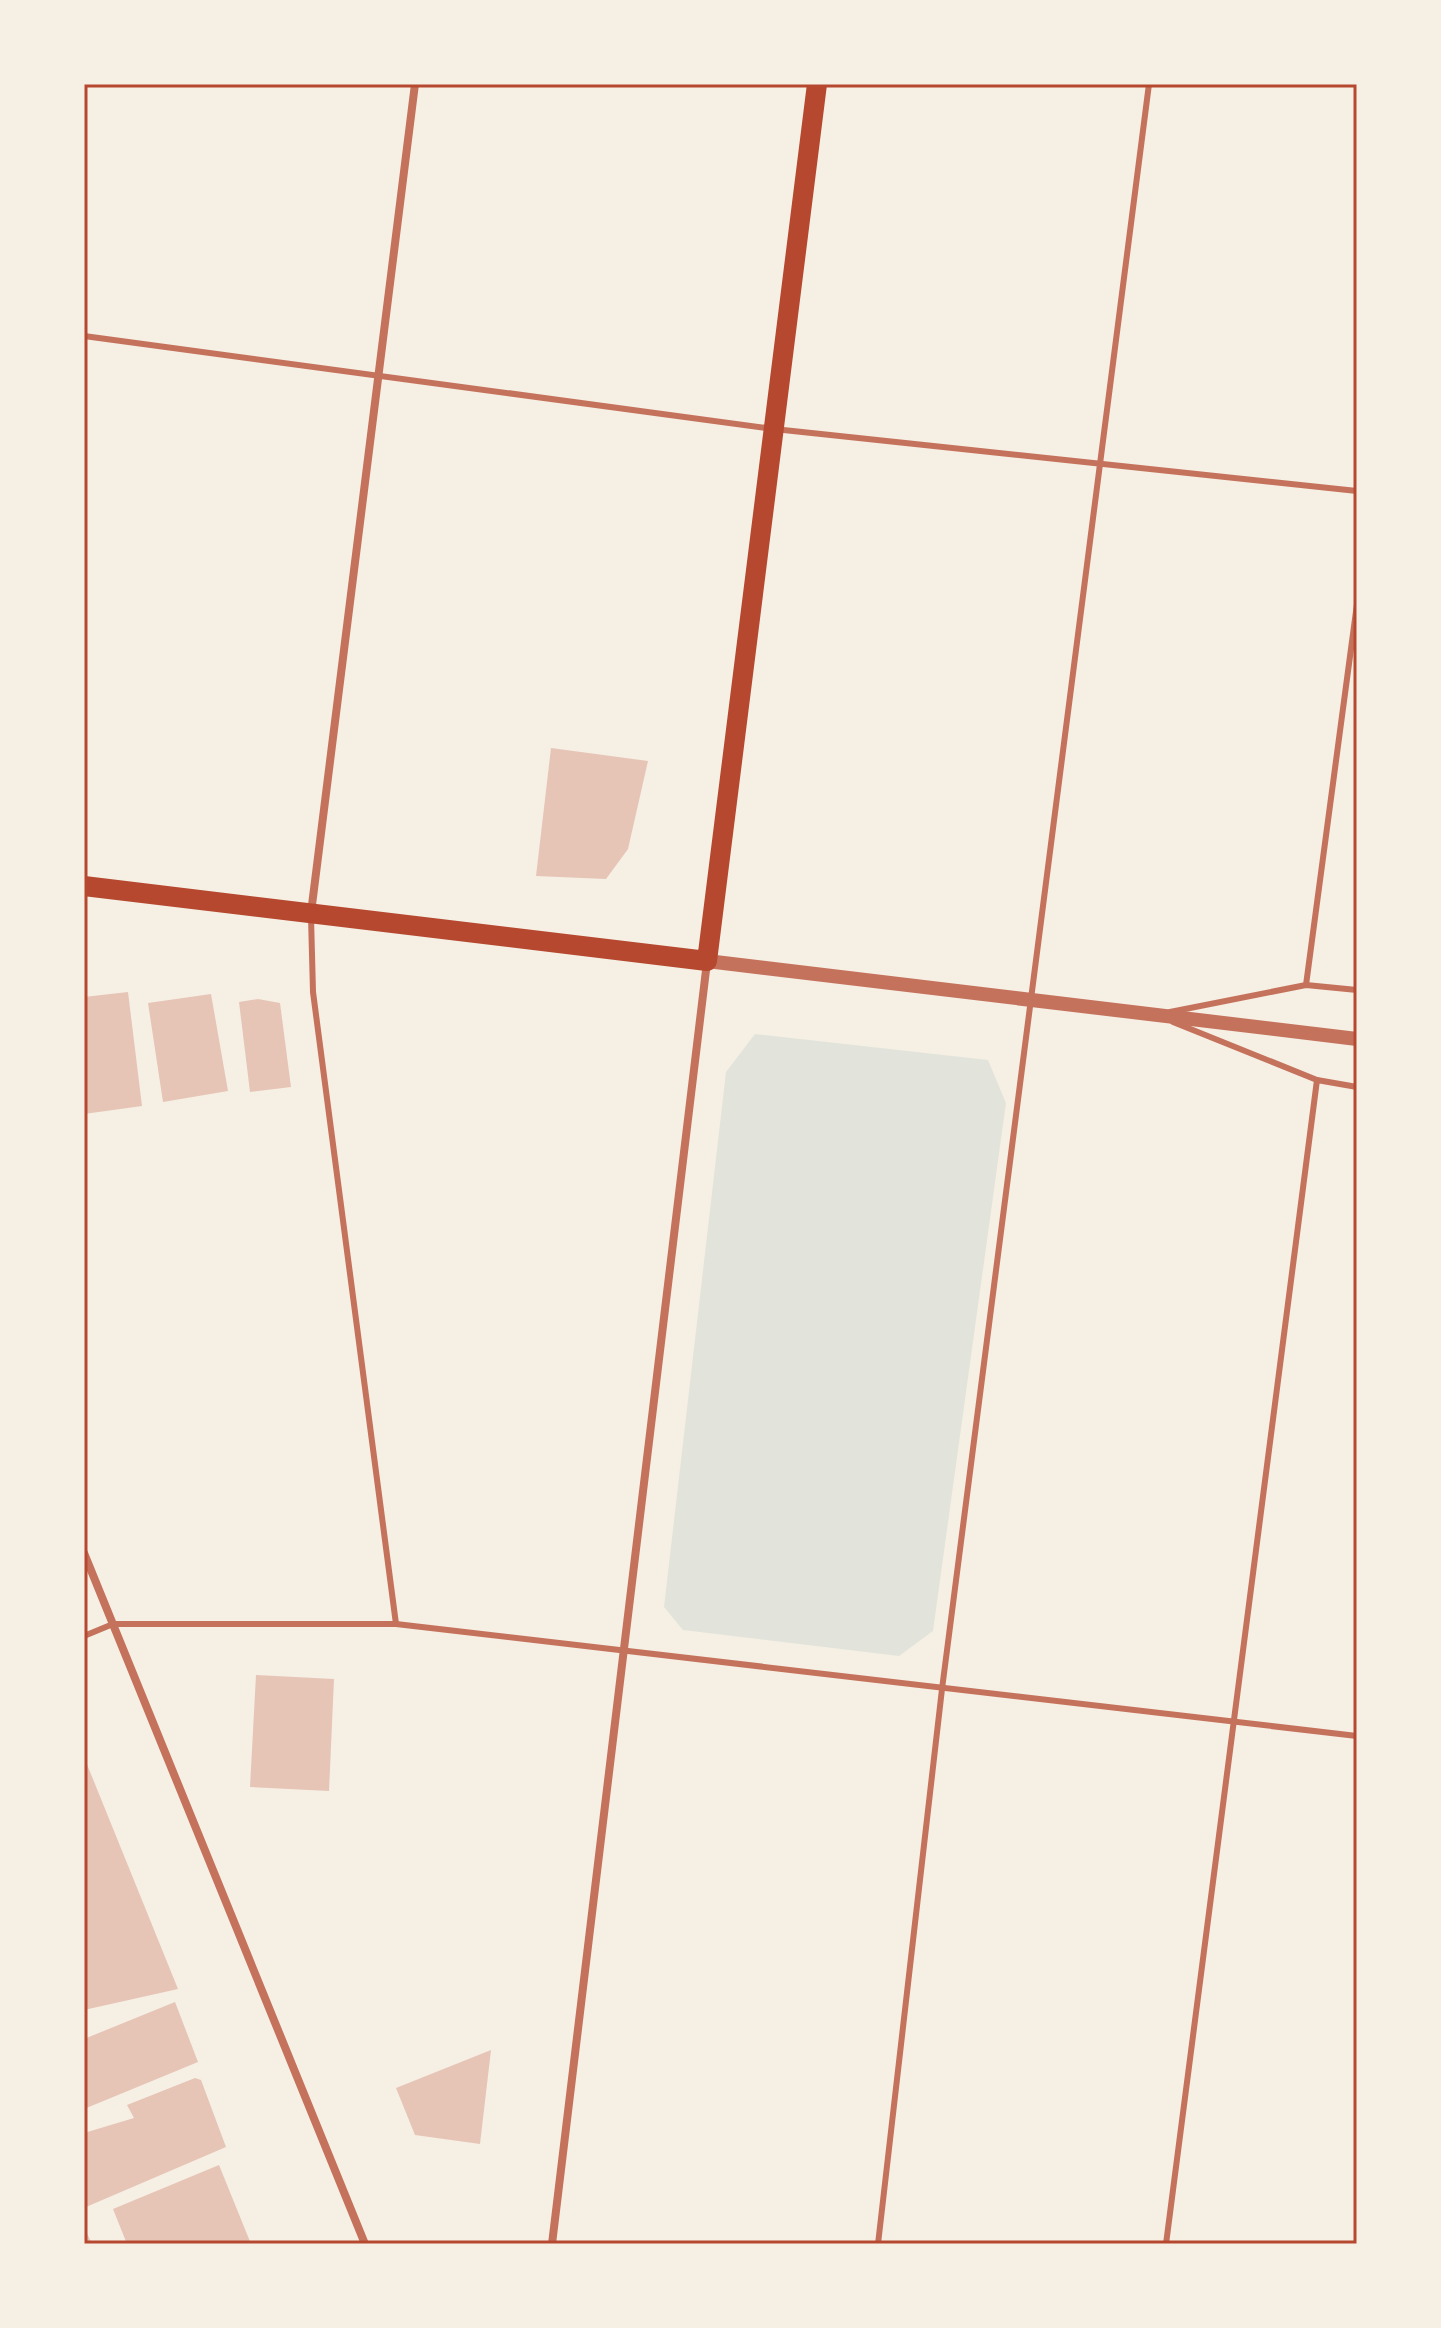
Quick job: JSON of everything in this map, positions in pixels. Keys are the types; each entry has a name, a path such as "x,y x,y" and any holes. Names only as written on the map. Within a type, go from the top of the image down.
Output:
{"main road":[{"path":"84,886 707,961 817,84"}],"street":[{"path":"311,914 415,84"},
{"path":"552,2244 707,961 1353,1038"},
{"path":"84,1553 365,2244"}],"lane":[{"path":"878,2244 942,1689 1149,84"},
{"path":"84,336 774,429 1357,491"},
{"path":"1306,985 1357,604"},
{"path":"311,914 313,992 396,1624"},
{"path":"1155,1015 1306,985 1357,990"},
{"path":"1155,1015 1317,1080 1357,1087"},
{"path":"1166,2244 1317,1080"},
{"path":"84,1636 113,1624 396,1624 1357,1736"}],"shaded area":[{"path":"755,1034 988,1060 1006,1103 933,1631 899,1656 683,1630 664,1607 726,1072"}],"building":[{"path":"551,748 648,761 628,849 606,879 536,876"},
{"path":"128,992 142,1106 84,1114 84,997"},
{"path":"211,994 228,1091 163,1102 148,1003"},
{"path":"258,999 280,1003 291,1087 250,1092 239,1002"},
{"path":"256,1675 334,1679 329,1791 250,1787"},
{"path":"84,1757 178,1989 84,2010"},
{"path":"175,2002 198,2062 84,2109 84,2039"},
{"path":"491,2050 480,2144 415,2135 396,2088"},
{"path":"195,2078 201,2080 226,2147 86,2207 84,2133 134,2118 127,2105"},
{"path":"219,2165 251,2244 127,2244 113,2209"},
{"path":"84,2227 92,2244 84,2244"}]}
